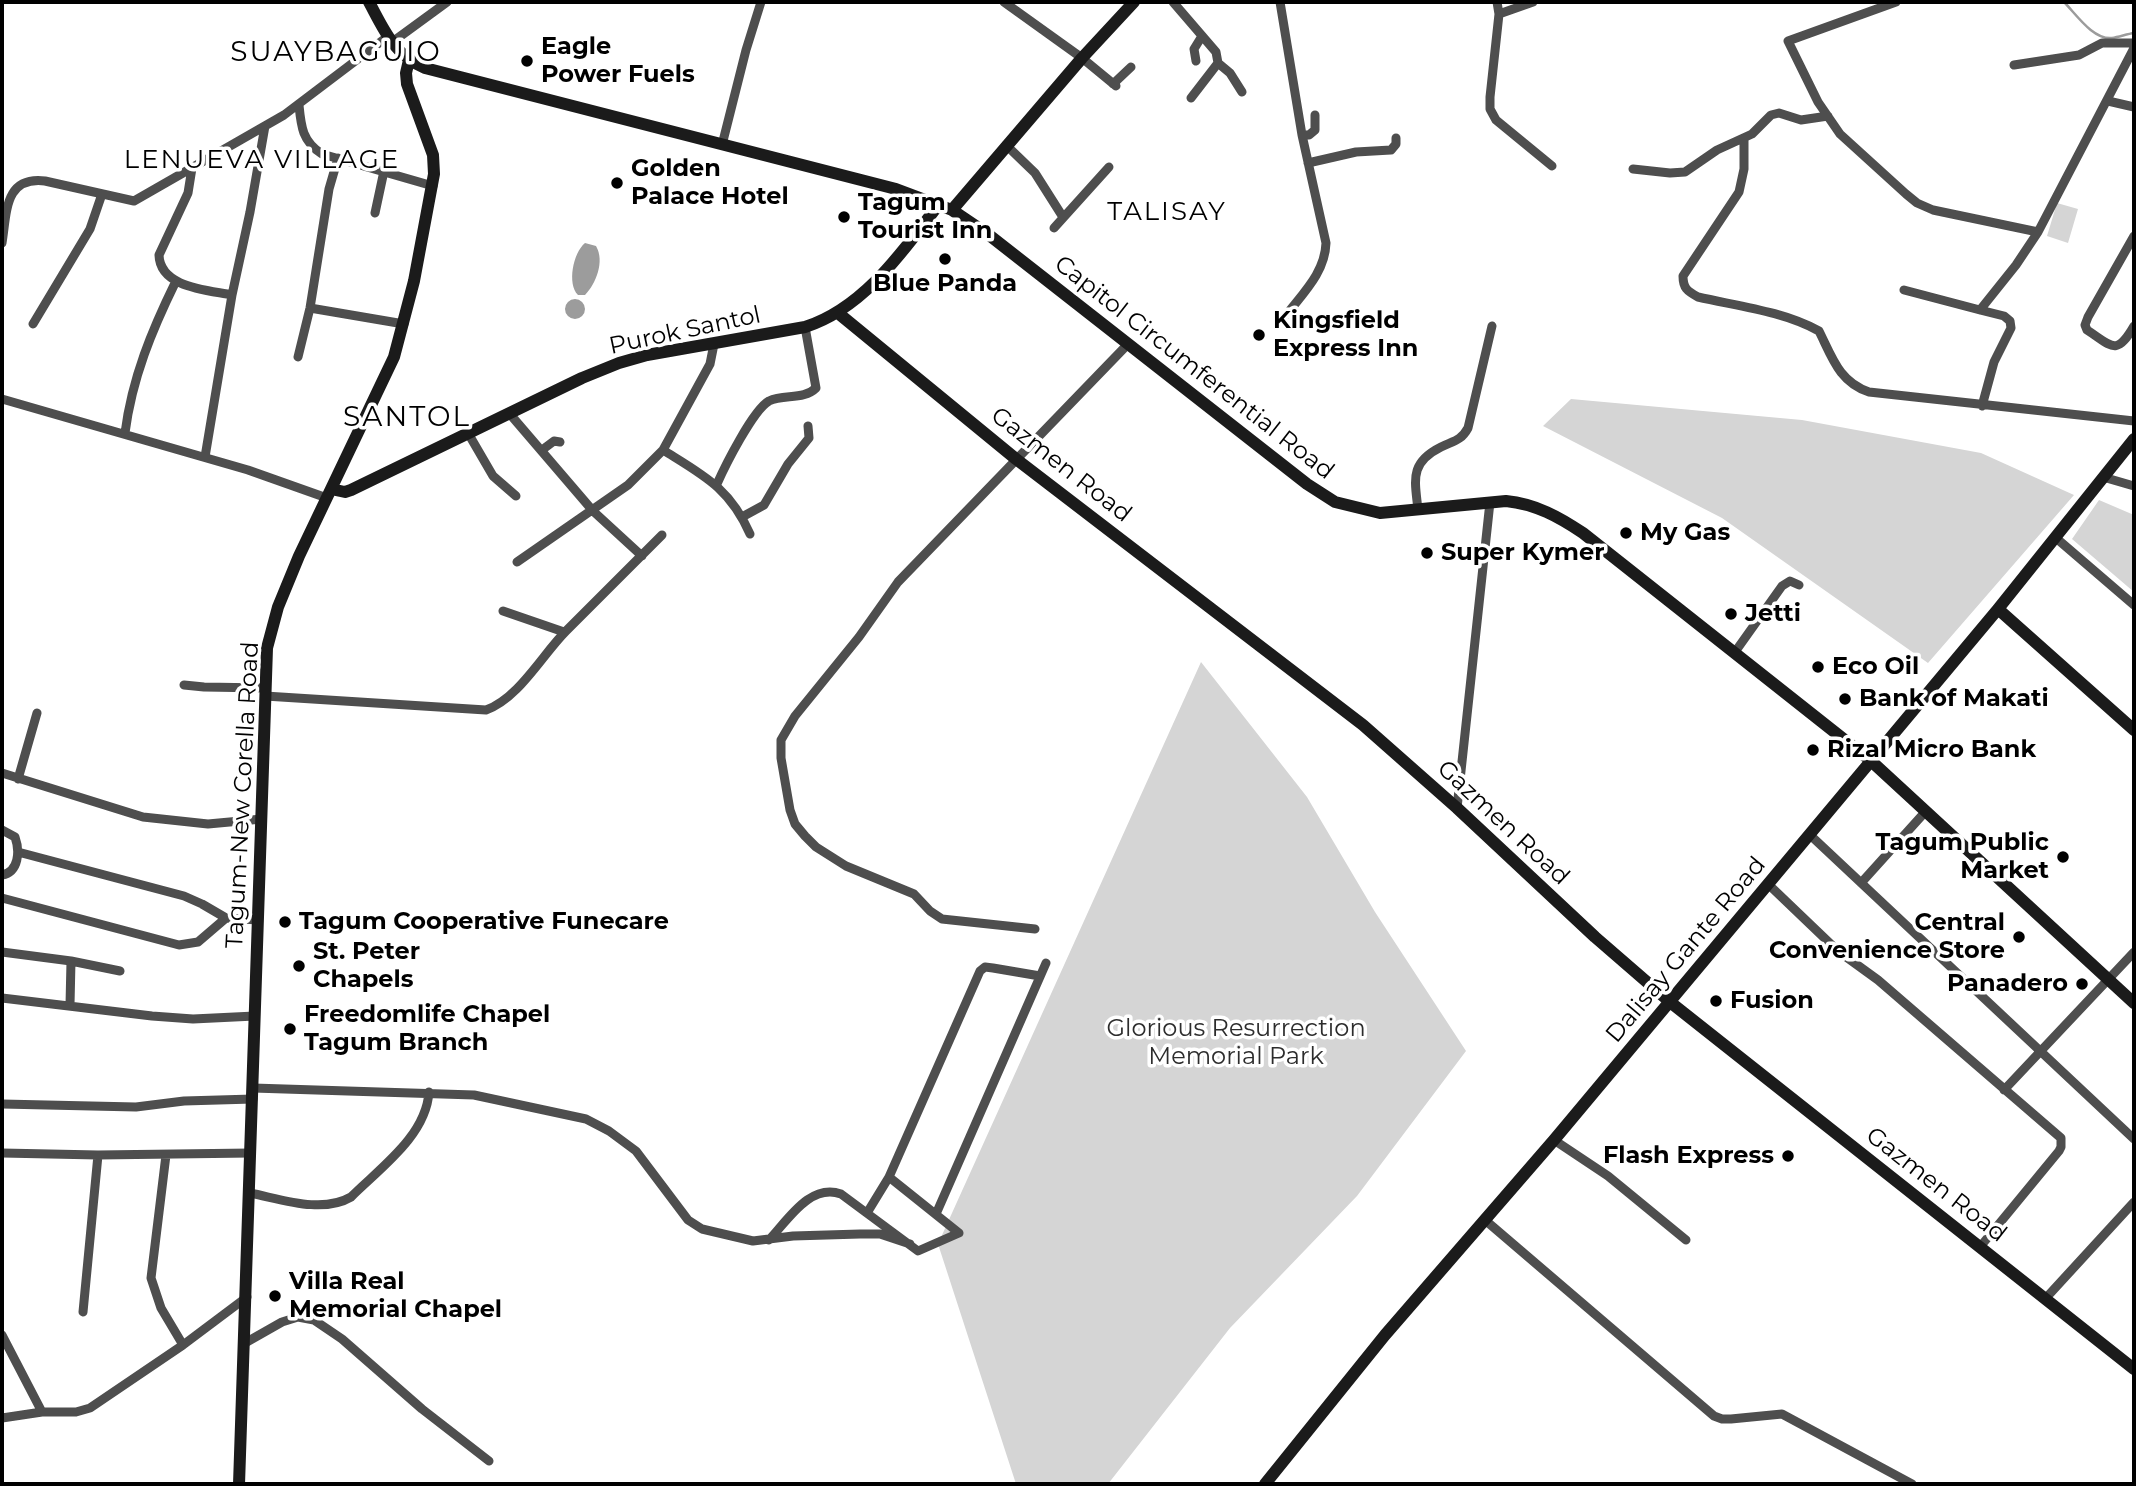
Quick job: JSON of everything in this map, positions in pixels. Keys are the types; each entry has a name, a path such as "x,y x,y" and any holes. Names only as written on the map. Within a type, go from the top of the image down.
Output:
{"main road":[{"name":"Capitol Circumferential Road","path":"369,2 389,40 409,60 438,72 896,189 952,210 989,235 1329,499 1350,507 1380,513 1490,502 1521,503 1538,507 1568,523 1870,760 2134,1003"},
{"path":"952,210 1082,58 1134,2"},
{"name":"Tagum-New Corella Road","path":"239,1484 268,648 278,607 329,493 388,373 404,324 433,186 433,155 407,84 409,60"},
{"name":"Purok Santol","path":"329,493 351,490 582,378 632,359 805,327 838,313 889,266 939,204"},
{"name":"Gazmen Road","path":"838,313 1016,459 1363,725 1670,1002 2134,1369"},
{"name":"Dalisay Gante Road","path":"1265,1484 1385,1335 1554,1140 1998,609 2134,439"},
{"path":"1998,609 2134,730"}],"street":[{"path":"2,243 11,194 25,183 45,181 134,201 265,126 447,2"},
{"path":"722,145 761,2"},
{"path":"1004,2 1115,85 1131,67"},
{"path":"1173,2 1216,52 1218,63 1230,73 1242,92"},
{"path":"1280,2 1302,135 1324,232 1326,255 1318,274 1287,314"},
{"path":"1497,2 1499,14 1490,109 1496,120 1552,166"},
{"path":"1499,14 1533,2"},
{"path":"1896,2 1788,41 1818,102 1840,134 1917,203 1933,210 2038,232"},
{"path":"1196,61 1194,49 1202,36"},
{"path":"2014,65 2069,57 2102,43 2134,43"},
{"path":"1980,310 2038,232 2134,48"},
{"path":"1191,98 1218,63"},
{"path":"2108,101 2134,107"},
{"path":"299,104 301,128 306,139 321,154 433,186"},
{"path":"1633,169 1685,172 1717,150 1744,139 1770,115 1779,113 1801,120 1828,116"},
{"path":"1302,135 1309,135 1315,130 1315,115"},
{"path":"205,457 232,295 265,126"},
{"path":"1308,163 1363,151 1391,149 1396,144 1396,138"},
{"path":"1744,139 1744,169 1740,192 1683,276 1683,285 1687,291 1698,297 1787,318 1819,331 1844,378 1858,389 1891,396 2134,421"},
{"path":"1006,145 1035,173 1063,218"},
{"path":"298,358 310,308 329,189 338,158"},
{"path":"1054,228 1109,167"},
{"path":"192,168 187,192 159,256 160,265 176,281 189,287 232,295"},
{"path":"375,213 384,171"},
{"path":"33,324 90,229 102,194"},
{"path":"2134,236 2085,325 2087,330 2113,346 2120,346 2125,342 2134,326"},
{"path":"125,433 129,400 138,370 154,327 176,281"},
{"path":"1904,290 2004,316 2010,321 2011,328 1994,362 1982,406"},
{"path":"310,308 404,324"},
{"path":"1418,510 1415,481 1417,467 1426,457 1460,440 1468,428 1492,326"},
{"path":"717,484 734,451 765,404 806,394 816,388 805,327"},
{"path":"517,562 628,485 663,450 710,364 714,344"},
{"path":"1035,929 942,919 914,894 846,866 824,852 795,824 786,793 780,746 784,732 795,716 859,637 898,582 1128,344"},
{"path":"2,399 329,493"},
{"path":"509,413 593,510 642,555"},
{"path":"742,517 764,505 788,464 809,438 808,426"},
{"path":"468,433 493,476 516,496"},
{"path":"542,450 554,441 560,442"},
{"path":"663,450 717,484 742,517 750,534"},
{"path":"2102,477 2134,486"},
{"path":"1457,808 1490,502"},
{"path":"184,685 486,710 502,701 525,680 564,632 662,535"},
{"path":"2056,538 2134,605"},
{"path":"1735,652 1782,586 1790,581 1799,585"},
{"path":"503,611 564,632"},
{"path":"18,779 37,713"},
{"path":"2,773 143,817 208,824 262,819"},
{"path":"1861,883 1926,811"},
{"path":"2,830 15,837 18,852 13,870 2,875"},
{"path":"1809,834 2134,1139"},
{"path":"18,852 184,896 226,918 258,920"},
{"path":"1768,884 1839,951 1878,980 2061,1138 2059,1151 1980,1247"},
{"path":"2,898 179,945 198,942 226,918"},
{"path":"2004,1090 2134,951"},
{"path":"2,952 120,971"},
{"path":"70,1005 71,961"},
{"path":"936,1214 1046,963"},
{"path":"867,1213 888,1177 980,971 985,967 1040,976"},
{"path":"2,998 193,1019 255,1016"},
{"path":"2,1104 136,1107 253,1093 429,1092 474,1095 586,1119 609,1130 636,1152 688,1220 702,1229 753,1241 793,1236 880,1234 910,1244"},
{"path":"250,1193 328,1206 341,1203 351,1197 404,1144 423,1120 428,1108 429,1092"},
{"path":"1554,1140 1608,1175 1686,1241"},
{"path":"2,1153 98,1156 251,1153"},
{"path":"166,1155 151,1278 161,1308 183,1345"},
{"path":"83,1312 98,1156"},
{"path":"769,1240 811,1196 832,1191 841,1194 918,1251 960,1233 888,1177"},
{"path":"2045,1299 2134,1202"},
{"path":"1485,1220 1714,1416 1731,1419 1782,1413 1912,1484"},
{"path":"2,1418 42,1412 76,1412 90,1408 183,1345 247,1297"},
{"path":"245,1343 282,1322 298,1317 314,1320 342,1339 422,1409 489,1461"},
{"path":"2,1335 42,1412"}],"green space":[{"path":"2057,203 2078,209 2068,243 2047,236"},
{"path":"1571,399 1802,420 1981,453 2074,495 1928,663 1722,518 1543,426"},
{"path":"2099,500 2134,515 2134,592 2072,539"},
{"name":"Glorious Resurrection Memorial Park","path":"1201,662 1307,797 1375,912 1466,1051 1357,1196 1230,1328 1108,1484 1016,1484 938,1244"}],"shaded area":[{"path":"585,243 596,246 600,258 596,279 585,295 578,295 572,276 577,254"},
{"path":"571,299 579,299 585,309 579,319 571,319 565,313 565,305"}],"waterway":[{"path":"2064,2 2098,35 2112,38 2134,33"}],"place":[{"name":"Eagle Power Fuels","path":"527,61"},
{"name":"Golden Palace Hotel","path":"617,183"},
{"name":"Tagum Tourist Inn","path":"844,217"},
{"name":"Blue Panda","path":"945,259"},
{"name":"Kingsfield Express Inn","path":"1259,335"},
{"name":"My Gas","path":"1626,533"},
{"name":"Super Kymer","path":"1427,553"},
{"name":"Jetti","path":"1731,614"},
{"name":"Eco Oil","path":"1818,667"},
{"name":"Bank of Makati","path":"1845,699"},
{"name":"Rizal Micro Bank","path":"1813,750"},
{"name":"Tagum Public Market","path":"2063,857"},
{"name":"Tagum Cooperative Funecare","path":"285,922"},
{"name":"Central Convenience Store","path":"2019,937"},
{"name":"St. Peter Chapels","path":"299,966"},
{"name":"Panadero","path":"2082,984"},
{"name":"Fusion","path":"1716,1001"},
{"name":"Freedomlife Chapel Tagum Branch","path":"290,1029"},
{"name":"Flash Express","path":"1788,1156"},
{"name":"Villa Real Memorial Chapel","path":"275,1296"}],"district":[{"name":"SUAYBAGUIO","path":"336,53"},
{"name":"LENUEVA VILLAGE","path":"262,160"},
{"name":"TALISAY","path":"1167,212"},
{"name":"SANTOL","path":"407,418"}]}
